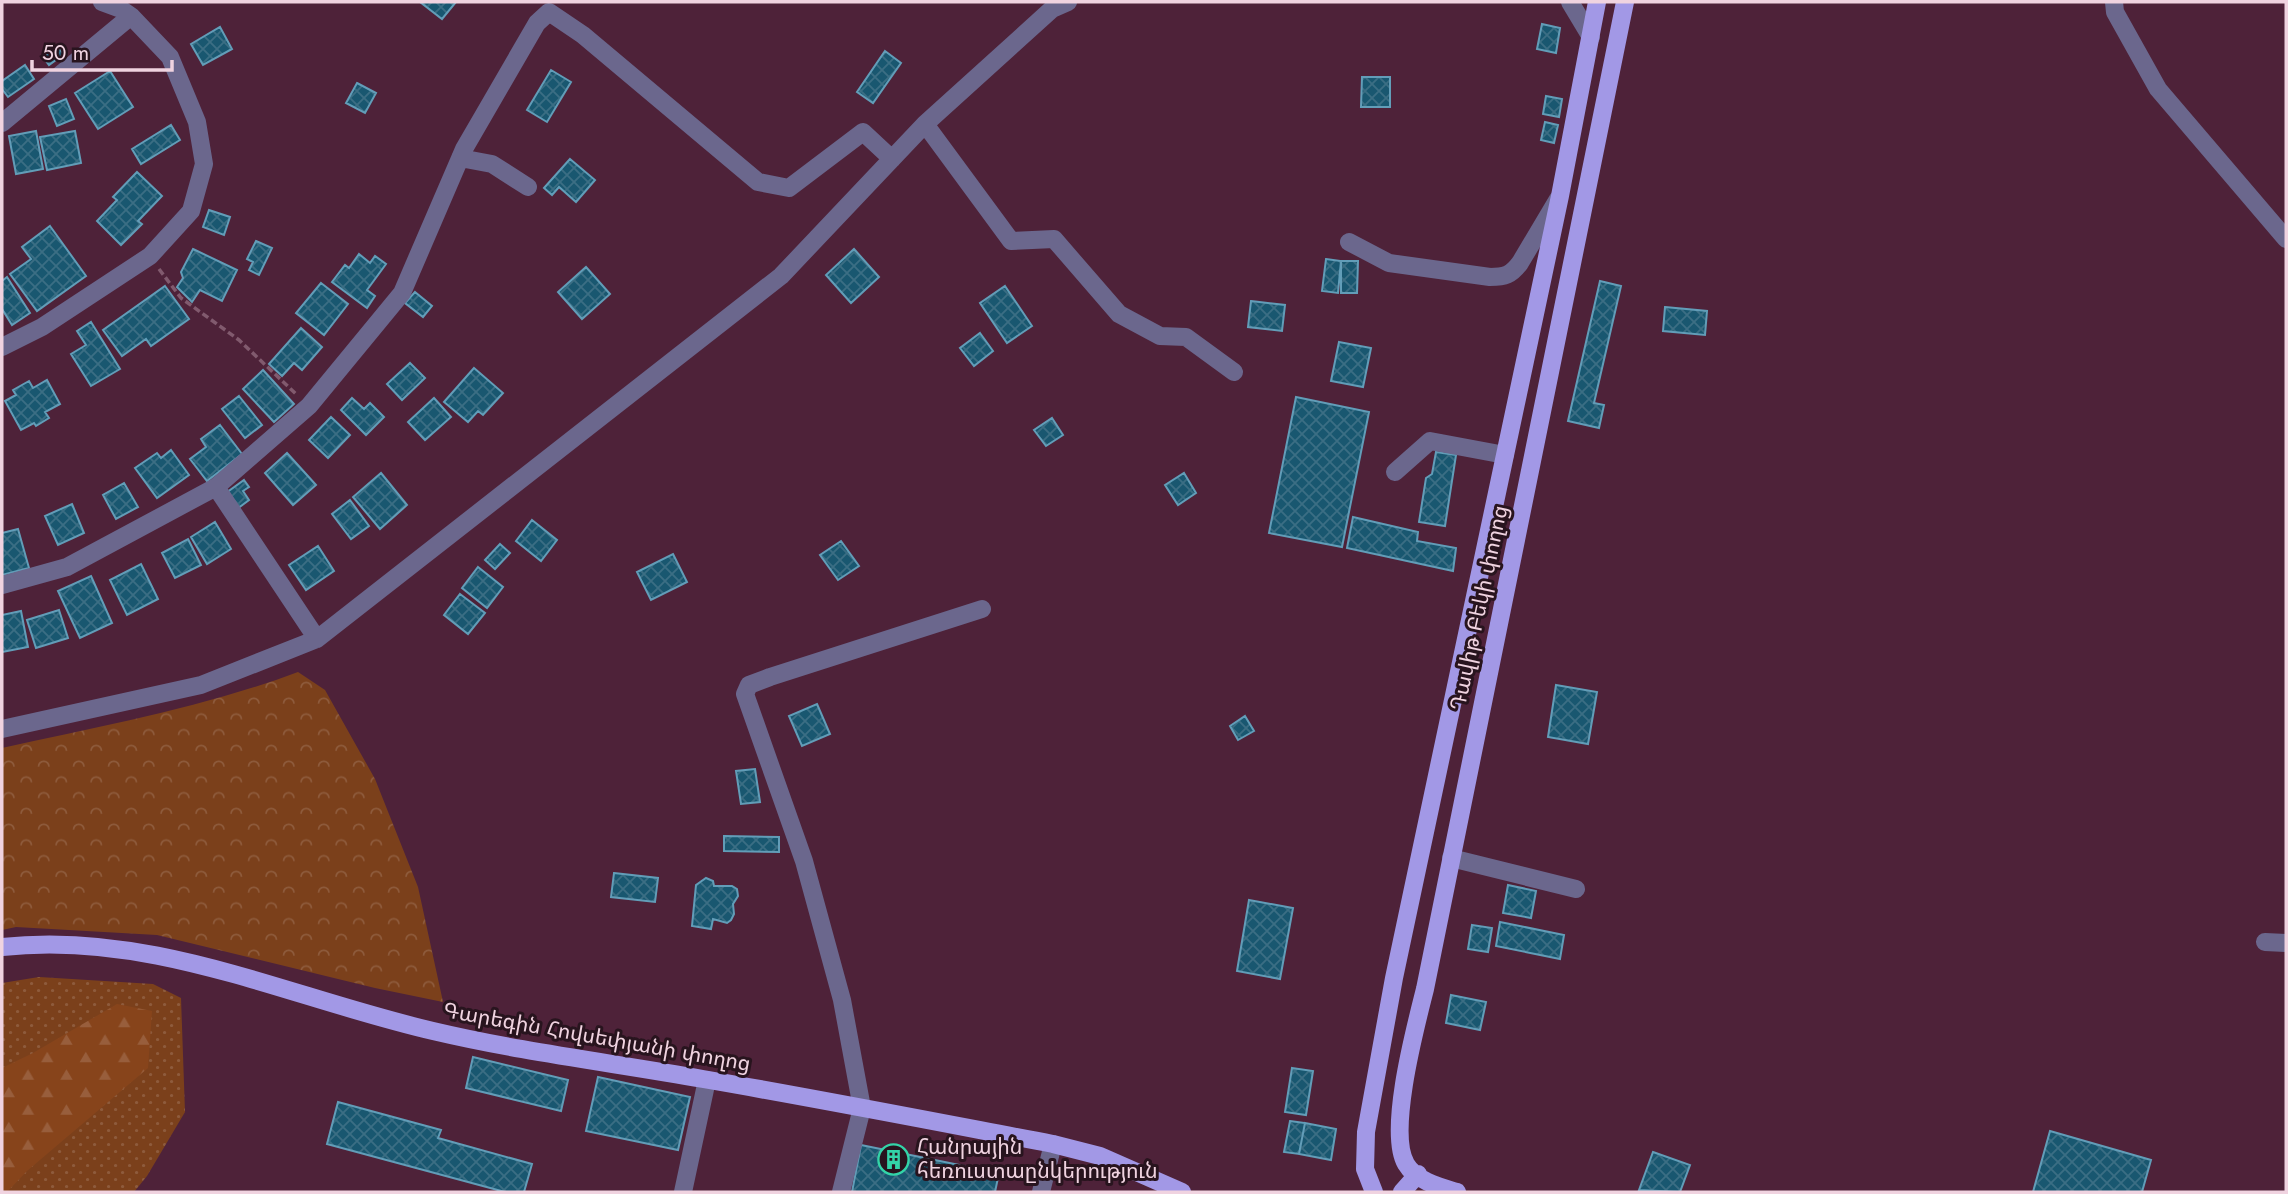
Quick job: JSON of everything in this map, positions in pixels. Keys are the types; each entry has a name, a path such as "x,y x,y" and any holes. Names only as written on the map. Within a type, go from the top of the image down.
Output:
{"main road":[{"name":"Դավիթ Բեկի փողոց","path":"1374,1192 1364,1169 1366,1132 1397,965 1560,196 1597,2"},
{"name":"Դավիթ Բեկի փողոց","path":"1418,1174 1406,1166 1401,1148 1401,1119 1410,1049 1425,989 1625,2"},
{"path":"1505,455 1533,461"},
{"name":"Գարեգին Հովսեփյանի փողոց","path":"2,947 36,943 71,944 153,953 433,1031 1053,1144 1100,1156 1182,1192"},
{"path":"1402,1192 1418,1174 1430,1184 1457,1192"}],"street":[{"path":"2,347 42,327 150,256 191,211 204,164 197,122 170,57 131,9 102,2"},
{"path":"2,729 201,685 317,639 780,276 926,124 1052,9 1068,2"},
{"path":"1570,2 1591,37"},
{"path":"2114,2 2115,12 2158,89 2286,239"},
{"path":"2,585 67,567 216,487 309,406 402,293 460,158 544,7 583,35 758,182 789,188 863,132 892,159"},
{"path":"2,123 131,9"},
{"path":"926,124 1011,242 1054,239 1119,314 1160,336 1186,337 1234,372"},
{"path":"460,158 492,164 528,187"},
{"path":"1349,242 1389,262 1490,277 1506,276 1520,263 1560,196"},
{"path":"1395,472 1430,441 1505,455"},
{"path":"216,487 317,639"},
{"path":"841,1192 862,1108 842,1000 804,861 745,694 749,685 760,681 982,609"},
{"path":"1451,858 1576,889"},
{"path":"2265,942 2286,943"},
{"path":"682,1192 707,1080"},
{"path":"1041,1192 1053,1144"}],"path":[{"path":"150,256 181,298 239,340 309,406"}],"green space":[{"path":"298,672 325,690 375,779 418,887 443,1002 157,935 16,927 2,930 2,748 188,706"},
{"path":"39,977 153,984 181,998 185,1112 147,1176 134,1192 2,1192 2,983"},
{"path":"117,1004 152,1011 148,1068 27,1171 7,1192 2,1192 2,1068"}],"building":[{"path":"420,2 456,2 442,19"},
{"path":"1542,24 1560,28 1556,53 1537,49"},
{"path":"220,27 232,49 203,65 191,44"},
{"path":"57,46 64,54 49,65 43,57"},
{"path":"885,51 901,63 873,103 857,92"},
{"path":"25,65 34,79 8,97 2,89 2,81"},
{"path":"551,70 571,82 547,122 527,110"},
{"path":"110,71 133,107 98,129 75,93"},
{"path":"1362,77 1390,77 1390,107 1361,107"},
{"path":"357,83 376,93 365,113 346,103"},
{"path":"1546,96 1562,99 1559,117 1543,114"},
{"path":"66,99 74,119 57,126 49,106"},
{"path":"1545,122 1558,125 1554,143 1541,140"},
{"path":"171,125 180,140 141,164 132,149"},
{"path":"36,131 43,169 16,174 9,136"},
{"path":"75,131 81,163 47,170 40,137"},
{"path":"570,159 595,180 576,202 559,187 552,195 544,188"},
{"path":"137,172 162,196 138,221 142,224 121,245 97,221 117,200 113,197"},
{"path":"209,210 230,217 224,235 203,227"},
{"path":"50,226 86,276 37,311 10,274 31,259 22,247"},
{"path":"256,241 272,248 259,275 249,270 253,262 247,259"},
{"path":"193,249 237,270 222,301 200,290 192,302 177,287 183,278 181,272"},
{"path":"854,249 879,277 851,303 826,275"},
{"path":"359,254 370,263 375,256 386,264 367,290 375,296 367,308 332,282 345,265 349,268"},
{"path":"1326,259 1341,261 1338,293 1322,291"},
{"path":"1341,261 1358,261 1357,293 1341,293"},
{"path":"586,267 610,294 582,319 558,292"},
{"path":"7,277 30,313 12,325 2,309 2,281"},
{"path":"1600,281 1621,286 1594,403 1604,405 1599,428 1568,421"},
{"path":"321,283 348,304 324,335 296,313"},
{"path":"165,286 189,319 151,346 146,339 122,356 103,330"},
{"path":"1005,286 1032,326 1007,343 980,303"},
{"path":"415,292 432,306 423,317 405,303"},
{"path":"1251,301 1285,305 1282,331 1248,327"},
{"path":"1665,307 1707,311 1705,335 1663,331"},
{"path":"91,322 120,369 91,386 71,354 86,345 77,331"},
{"path":"301,328 322,347 302,370 294,363 282,376 269,364"},
{"path":"980,333 993,351 974,366 960,348"},
{"path":"1339,342 1371,348 1363,387 1331,381"},
{"path":"410,363 425,378 402,400 387,384"},
{"path":"474,368 503,393 483,415 478,411 468,422 444,402"},
{"path":"263,370 294,404 274,422 243,389"},
{"path":"47,380 60,404 45,412 49,418 36,426 34,423 21,430 5,401 16,395 13,390 29,381 33,388"},
{"path":"239,396 262,425 245,438 222,409"},
{"path":"1296,397 1369,412 1342,547 1269,533"},
{"path":"352,398 364,409 370,403 384,417 366,435 341,410"},
{"path":"434,398 451,417 425,440 408,422"},
{"path":"331,417 350,435 328,458 309,440"},
{"path":"1052,418 1063,435 1046,446 1034,430"},
{"path":"220,425 242,454 207,481 190,459 206,447 201,439"},
{"path":"171,450 189,475 157,498 135,468 157,453 161,458"},
{"path":"1436,452 1456,455 1445,526 1419,522 1426,478 1432,474"},
{"path":"287,453 316,485 293,505 265,473"},
{"path":"381,473 407,505 380,529 353,497"},
{"path":"1184,473 1196,493 1178,505 1165,485"},
{"path":"244,480 249,487 243,491 249,500 237,509 226,493"},
{"path":"124,483 138,507 116,519 103,495"},
{"path":"350,500 369,526 351,539 332,514"},
{"path":"72,504 84,533 58,545 45,516"},
{"path":"1353,517 1418,532 1417,541 1456,548 1453,571 1347,548"},
{"path":"532,520 557,540 541,561 516,541"},
{"path":"215,522 231,549 207,564 191,537"},
{"path":"18,529 29,568 2,575 2,533"},
{"path":"188,539 201,565 175,578 162,553"},
{"path":"841,541 859,566 838,580 820,555"},
{"path":"500,544 510,553 495,569 485,560"},
{"path":"318,546 334,571 306,590 289,565"},
{"path":"673,554 687,582 651,600 637,572"},
{"path":"141,564 158,599 127,615 110,580"},
{"path":"478,567 503,587 487,608 462,588"},
{"path":"91,576 112,623 80,638 58,591"},
{"path":"460,594 485,613 468,634 444,615"},
{"path":"59,610 68,638 36,648 27,620"},
{"path":"21,611 28,647 2,652 2,615"},
{"path":"1556,685 1597,692 1588,744 1548,737"},
{"path":"817,704 830,734 802,746 789,716"},
{"path":"1245,716 1254,731 1238,740 1230,726"},
{"path":"755,769 760,802 741,804 736,771"},
{"path":"724,836 779,837 779,852 724,851"},
{"path":"614,873 658,878 655,902 611,897"},
{"path":"706,878 713,881 714,886 732,886 737,889 738,896 733,904 734,914 731,920 727,923 713,919 711,929 692,926 696,885"},
{"path":"1508,885 1536,891 1531,918 1503,913"},
{"path":"1249,900 1293,908 1280,979 1237,971"},
{"path":"1500,922 1564,935 1560,959 1496,946"},
{"path":"1472,925 1492,928 1488,952 1468,949"},
{"path":"1451,995 1486,1002 1480,1030 1446,1023"},
{"path":"473,1057 568,1080 561,1111 466,1088"},
{"path":"1292,1068 1313,1071 1306,1115 1285,1112"},
{"path":"598,1077 690,1097 678,1150 586,1131"},
{"path":"338,1102 441,1130 438,1138 532,1164 524,1192 505,1192 327,1144"},
{"path":"1290,1121 1305,1123 1299,1154 1284,1152"},
{"path":"1305,1123 1336,1129 1331,1160 1299,1154"},
{"path":"2050,1131 2151,1160 2142,1192 2033,1192"},
{"name":"Հանրային հեռուստաընկերություն","path":"861,1145 999,1173 995,1192 852,1192"},
{"name":"Հանրային հեռուստաընկերություն","path":"861,1145 999,1173 995,1192 852,1192"},
{"path":"1653,1152 1690,1165 1680,1192 1639,1190"}],"place":[{"name":"Հանրային հեռուստաընկերություն","path":"894,1159"}]}
